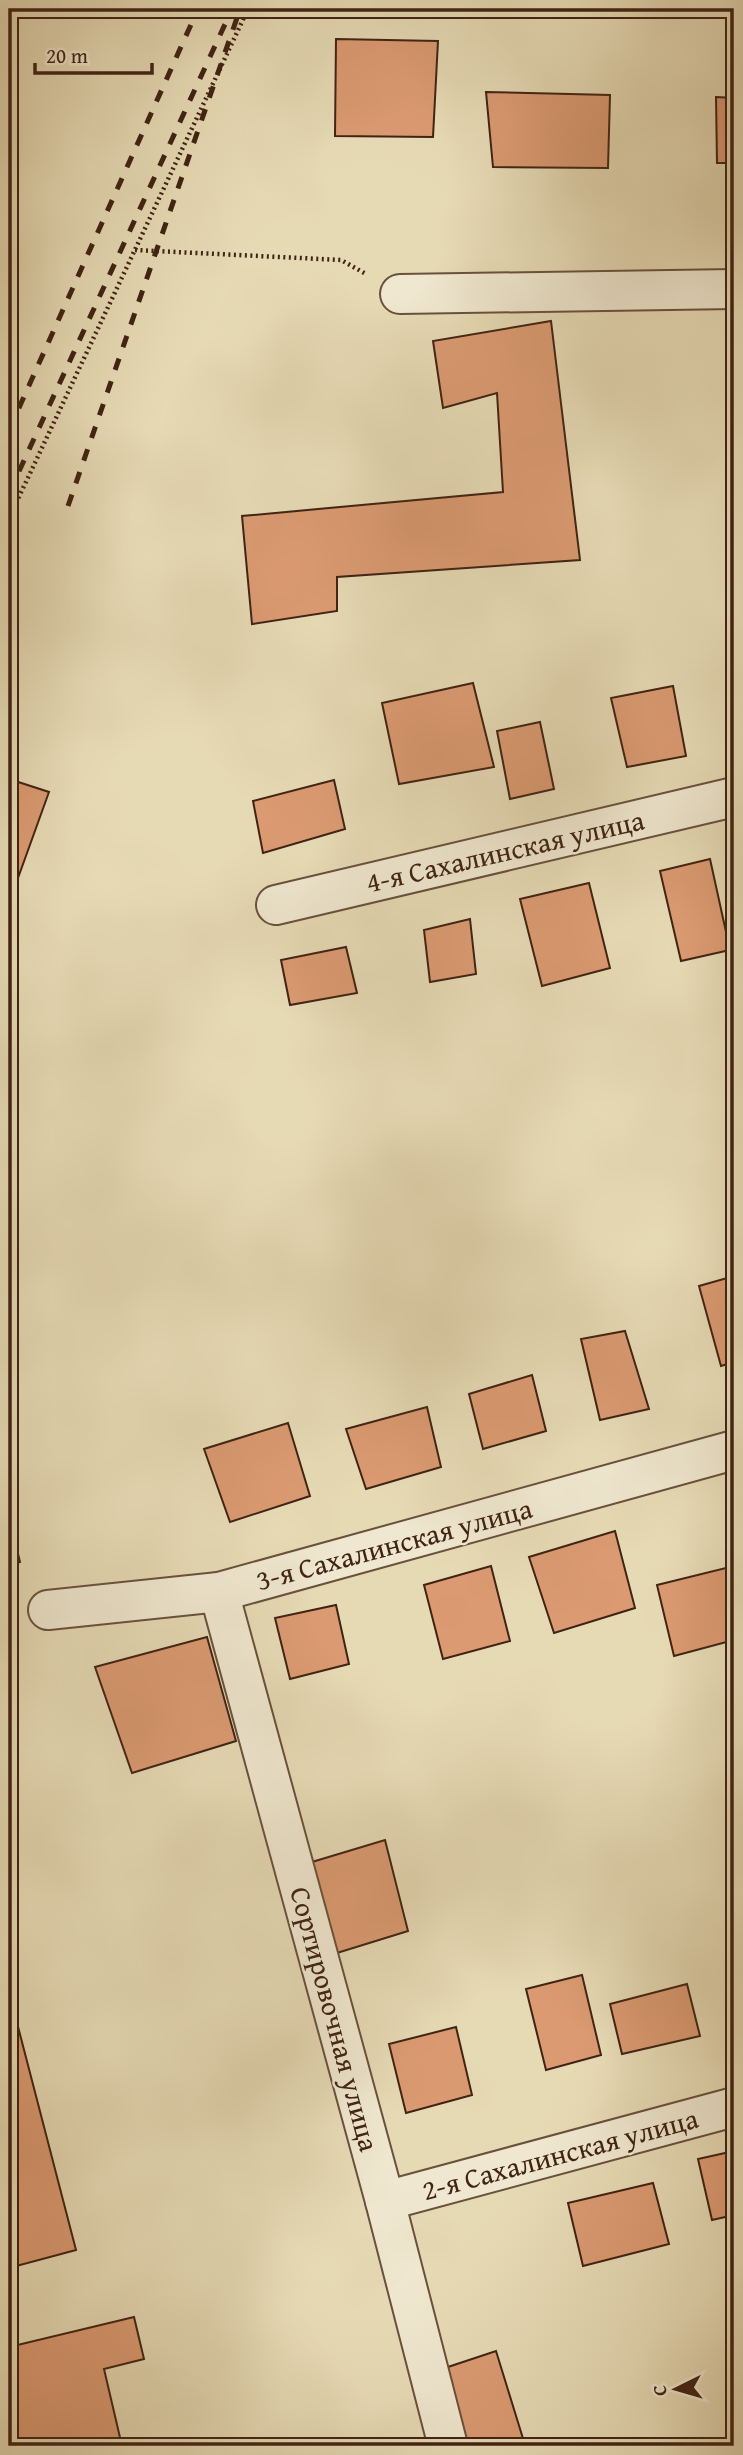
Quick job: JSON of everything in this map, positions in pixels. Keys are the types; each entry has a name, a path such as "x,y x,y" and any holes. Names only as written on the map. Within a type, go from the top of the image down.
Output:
{"street":[{"path":"400,293 734,289"},
{"name":"4-я Сахалинская улица","path":"276,905 734,797"},
{"name":"3-я Сахалинская улица","path":"48,1610 219,1592 734,1450"},
{"name":"Сортировочная улица","path":"219,1592 385,2201 448,2446"},
{"name":"2-я Сахалинская улица","path":"385,2201 734,2107"}],"path":[{"path":"9,518 248,9"},
{"path":"135,250 341,260 400,293"}],"building":[{"path":"336,39 438,41 433,137 335,136"},
{"path":"486,92 610,95 608,168 493,167"},
{"path":"716,97 734,98 734,163 717,163"},
{"path":"551,321 580,560 337,577 337,611 252,624 242,516 503,492 497,393 443,408 433,341"},
{"path":"473,683 494,767 399,784 382,703"},
{"path":"673,686 686,756 627,767 611,698"},
{"path":"540,722 554,789 510,799 497,731"},
{"path":"9,779 49,792 9,903"},
{"path":"334,780 345,829 263,853 253,801"},
{"path":"710,859 730,950 681,961 660,871"},
{"path":"589,883 610,968 542,986 520,899"},
{"path":"470,919 476,974 430,982 424,930"},
{"path":"346,947 357,993 290,1005 281,960"},
{"path":"734,1276 734,1362 721,1366 699,1286"},
{"path":"625,1331 649,1409 600,1420 581,1339"},
{"path":"532,1375 546,1431 483,1449 469,1394"},
{"path":"427,1407 441,1467 366,1489 346,1429"},
{"path":"288,1423 310,1496 230,1522 204,1449"},
{"path":"9,1516 20,1562 9,1565"},
{"path":"615,1531 635,1608 554,1633 529,1557"},
{"path":"491,1566 510,1641 443,1659 424,1585"},
{"path":"734,1566 734,1640 674,1656 657,1585"},
{"path":"336,1605 349,1664 290,1679 275,1618"},
{"path":"207,1637 236,1741 132,1773 95,1667"},
{"path":"385,1840 408,1931 337,1953 312,1862"},
{"path":"582,1975 601,2055 546,2070 526,1989"},
{"path":"687,1984 700,2036 622,2054 610,2004"},
{"path":"9,1992 76,2250 9,2268"},
{"path":"456,2027 472,2095 406,2113 389,2044"},
{"path":"734,2151 734,2215 712,2220 698,2159"},
{"path":"653,2183 669,2244 583,2266 568,2203"},
{"path":"134,2317 144,2359 104,2369 122,2446 9,2446 9,2347"},
{"path":"496,2351 525,2445 467,2446 445,2368"}],"railway":[{"path":"9,430 198,9"},
{"path":"9,493 232,9"},
{"path":"68,506 238,15"}]}
